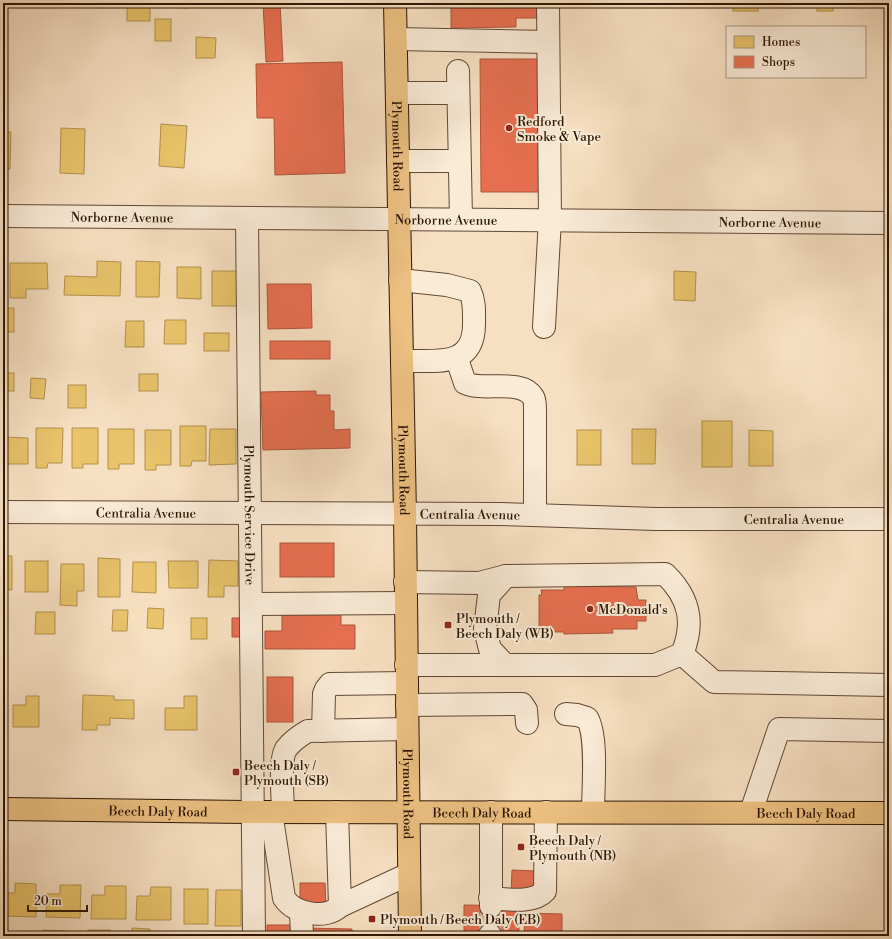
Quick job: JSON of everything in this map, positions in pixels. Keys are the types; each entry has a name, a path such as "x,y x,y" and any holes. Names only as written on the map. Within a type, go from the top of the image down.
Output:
{"main road":[{"name":"Plymouth Road","path":"395,3 406,593 410,936"},
{"name":"Beech Daly Road","path":"3,809 408,813 889,813"}],"street":[{"path":"544,327 550,219 548,3"},
{"path":"396,39 548,42"},
{"path":"458,71 461,219"},
{"path":"397,93 458,93"},
{"path":"398,162 459,161"},
{"name":"Norborne Avenue","path":"3,216 550,219 889,223"},
{"name":"Plymouth Service Drive","path":"247,218 251,604 269,812"},
{"path":"400,280 447,285 470,291 474,301 474,336 466,353 452,359 402,361"},
{"path":"452,359 458,362 465,383 473,386 516,387 526,391 534,398 535,515"},
{"name":"Centralia Avenue","path":"3,512 535,515 656,519 889,519"},
{"path":"251,604 406,593 479,583 506,576 665,574 678,587 688,606 689,638 682,654 655,665 504,665 407,674 330,684 324,694 323,730"},
{"path":"504,665 490,649 485,628 489,594 506,576"},
{"path":"682,654 714,682 889,685"},
{"path":"407,705 522,704 526,710 527,723"},
{"path":"566,714 587,718 591,725 593,812"},
{"path":"751,812 779,728 889,731"},
{"path":"254,936 269,812 285,750 296,738 308,731 408,729"},
{"path":"269,812 284,898 288,905 301,912 328,913 335,911 340,906 409,874"},
{"path":"337,812 340,906"},
{"path":"491,812 491,902 530,899 540,896 545,890 546,812"},
{"path":"301,912 302,936"}],"building: Homes":[{"path":"127,3 150,3 150,21 127,21"},
{"path":"167,3 189,3 188,8 167,7"},
{"path":"208,3 231,3 231,6 208,6"},
{"path":"733,3 758,3 758,11 733,11"},
{"path":"817,3 833,3 833,11 817,11"},
{"path":"155,19 171,19 171,41 155,41"},
{"path":"196,37 216,38 215,58 196,58"},
{"path":"161,124 187,126 184,168 159,166"},
{"path":"61,128 85,129 84,174 60,173"},
{"path":"3,132 11,132 10,169 3,168"},
{"path":"97,261 121,262 120,296 64,295 65,276 97,277"},
{"path":"136,261 160,262 159,297 136,297"},
{"path":"10,263 47,263 48,289 26,289 26,298 10,298"},
{"path":"177,267 201,267 201,299 177,298"},
{"path":"212,271 238,271 238,306 212,306"},
{"path":"674,271 696,272 695,301 674,300"},
{"path":"3,308 14,308 14,332 3,332"},
{"path":"165,320 186,320 186,344 164,344"},
{"path":"126,321 144,321 144,347 125,347"},
{"path":"204,333 229,333 229,351 204,351"},
{"path":"3,373 14,373 14,391 3,391"},
{"path":"139,374 158,374 158,391 139,391"},
{"path":"31,378 46,379 44,399 30,398"},
{"path":"68,385 86,385 86,408 68,408"},
{"path":"702,421 732,421 732,467 702,467"},
{"path":"180,426 206,426 206,461 192,461 191,466 180,466"},
{"path":"36,428 63,428 62,463 48,463 47,468 36,468"},
{"path":"72,428 98,428 98,464 83,464 83,468 72,468"},
{"path":"108,429 134,429 134,464 119,464 119,469 108,469"},
{"path":"210,429 236,429 236,464 209,465"},
{"path":"632,429 656,429 655,464 632,464"},
{"path":"145,430 171,430 171,465 156,465 156,470 145,470"},
{"path":"577,430 601,430 601,465 577,465"},
{"path":"749,430 773,431 773,466 749,466"},
{"path":"3,437 28,438 28,464 3,464"},
{"path":"3,556 12,556 12,590 3,589"},
{"path":"98,558 120,559 120,597 98,597"},
{"path":"209,560 238,561 238,586 224,586 224,597 208,597"},
{"path":"25,561 48,561 48,592 25,592"},
{"path":"168,561 198,561 198,588 169,588"},
{"path":"133,562 156,562 156,593 132,592"},
{"path":"61,564 84,564 84,591 77,591 77,606 60,605"},
{"path":"148,608 164,609 163,629 147,628"},
{"path":"113,610 128,610 127,631 112,631"},
{"path":"36,612 55,612 55,634 35,634"},
{"path":"191,618 207,618 207,639 191,639"},
{"path":"83,695 114,696 114,700 134,700 134,719 110,718 110,725 97,725 97,730 82,730"},
{"path":"26,696 39,696 39,727 13,727 13,705 26,705"},
{"path":"184,696 197,696 197,730 165,730 165,708 184,708"},
{"path":"3,706 5,706 5,731 3,731"},
{"path":"15,883 36,884 36,917 3,916 3,893 15,893"},
{"path":"60,885 81,885 80,918 46,917 47,894 60,894"},
{"path":"105,886 126,886 126,919 91,919 92,895 105,895"},
{"path":"151,887 171,887 171,920 136,920 137,896 150,896"},
{"path":"184,889 208,889 208,924 184,924"},
{"path":"216,890 241,890 241,926 215,926"},
{"path":"132,928 150,929 150,936 132,936"},
{"path":"43,930 66,931 65,936 43,936"},
{"path":"88,930 110,930 110,936 88,936"}],"building: Shops":[{"path":"263,3 280,3 283,61 266,62"},
{"path":"451,3 540,3 540,18 516,18 516,27 451,28"},
{"path":"480,59 542,59 543,192 481,192"},
{"path":"342,62 345,173 275,175 274,118 257,118 256,64"},
{"path":"267,284 311,284 312,328 268,329"},
{"path":"270,341 330,341 330,359 270,359"},
{"path":"316,391 316,395 330,395 330,411 334,411 334,430 350,429 350,448 263,450 261,392"},
{"path":"280,543 334,543 334,577 280,577"},
{"path":"564,586 636,587 638,600 646,600 646,621 637,621 637,629 612,629 613,633 564,634 564,632 543,632 542,627 539,627 539,595 542,595 541,590 564,590"},
{"path":"282,613 341,613 341,625 355,625 355,649 265,649 265,631 282,631"},
{"path":"232,618 245,618 244,637 232,637"},
{"path":"267,677 293,677 293,722 267,722"},
{"path":"512,870 535,871 534,895 511,894"},
{"path":"300,883 325,883 326,904 300,904"},
{"path":"464,905 519,906 519,935 464,935"},
{"path":"525,913 562,914 562,936 524,936"},
{"path":"267,925 294,925 294,936 267,936"},
{"path":"305,928 352,929 352,936 305,936"}],"tunnel":[{"path":"490,935 491,906"}],"place":[{"name":"Redford Smoke & Vape","path":"509,128"},
{"name":"McDonald's","path":"590,609"},
{"name":"Plymouth / Beech Daly (WB)","path":"448,625"},
{"name":"Beech Daly / Plymouth (SB)","path":"236,772"},
{"name":"Beech Daly / Plymouth (NB)","path":"521,847"},
{"name":"Plymouth / Beech Daly (EB)","path":"372,919"}]}
